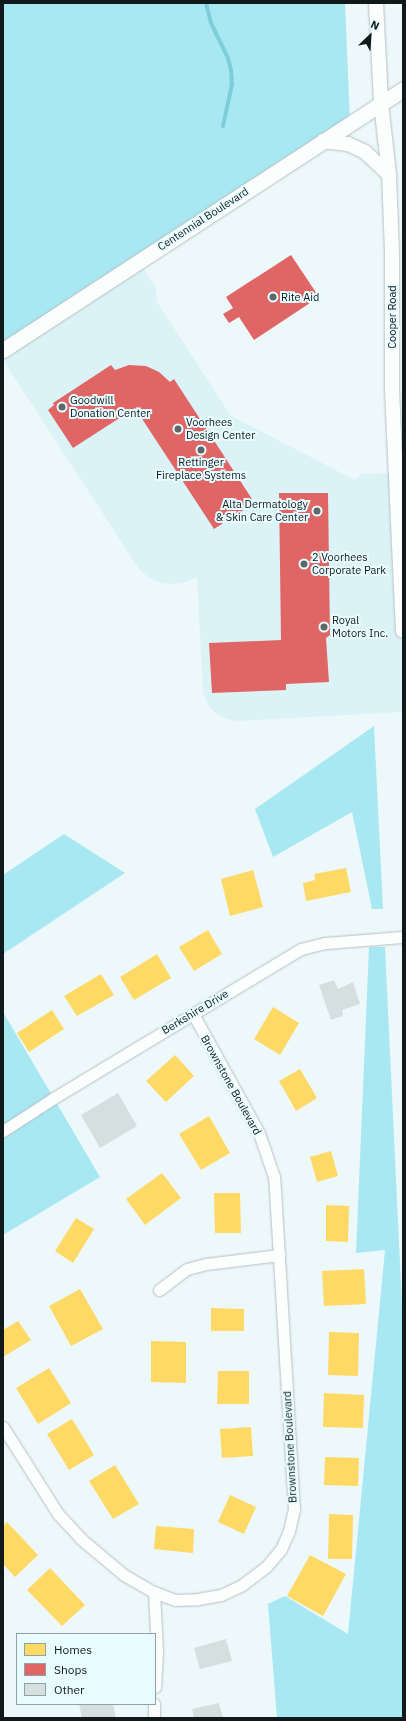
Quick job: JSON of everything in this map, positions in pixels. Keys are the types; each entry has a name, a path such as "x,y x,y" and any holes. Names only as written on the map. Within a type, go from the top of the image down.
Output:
{"main road":[{"name":"Centennial Boulevard","path":"3,350 403,89"}],"street":[{"name":"Cooper Road","path":"376,3 381,103 389,174 392,253 392,390 403,632"},
{"path":"323,141 348,144 365,152 389,174"},
{"name":"Berkshire Drive","path":"3,1131 52,1099 302,949 325,943 403,937"},
{"name":"Brownstone Boulevard","path":"3,1427 40,1487 81,1539 124,1575 154,1592 175,1600 198,1599 221,1594 242,1585 266,1567 281,1549 289,1531 294,1510 274,1177 259,1133 193,1014"},
{"path":"159,1290 187,1269 206,1264 279,1255"},
{"path":"154,1592 157,1650 156,1668"},
{"path":"154,1705 154,1718"}],"shaded area":[{"path":"3,3 345,3 350,122 3,350"},
{"path":"138,260 156,288 157,302 231,416 355,480 362,474 396,473 403,631 403,712 235,721 224,718 214,712 207,703 203,692 197,577 186,582 173,584 160,583 148,577 139,569 3,360 3,350"},
{"path":"374,726 383,909 372,909 352,812 273,857 255,809"},
{"path":"64,834 125,873 3,954 3,875"},
{"path":"369,947 385,947 403,1326 403,1718 277,1718 268,1604 285,1596 348,1634 385,1250 356,1253"},
{"path":"3,1012 100,1177 3,1235"}],"building: Homes":[{"path":"346,868 351,892 306,901 303,883 315,880 314,874"},
{"path":"253,870 263,907 230,916 221,879"},
{"path":"208,930 222,954 194,971 179,947"},
{"path":"157,954 171,978 134,1000 120,977"},
{"path":"101,974 114,995 77,1016 64,996"},
{"path":"273,1007 299,1023 280,1055 254,1039"},
{"path":"52,1010 64,1029 29,1052 17,1033"},
{"path":"175,1055 194,1076 166,1102 146,1081"},
{"path":"300,1069 317,1098 296,1111 279,1081"},
{"path":"209,1116 230,1153 201,1170 179,1134"},
{"path":"331,1151 338,1176 317,1182 310,1157"},
{"path":"162,1173 181,1198 145,1225 126,1199"},
{"path":"214,1193 240,1193 241,1233 215,1233"},
{"path":"326,1205 349,1206 348,1242 326,1241"},
{"path":"76,1218 94,1229 73,1263 55,1251"},
{"path":"364,1269 366,1304 324,1306 322,1271"},
{"path":"80,1289 103,1329 71,1346 49,1306"},
{"path":"211,1308 244,1309 244,1331 211,1331"},
{"path":"18,1321 31,1340 3,1357 3,1330"},
{"path":"329,1332 359,1333 358,1376 328,1375"},
{"path":"151,1341 186,1342 186,1383 151,1382"},
{"path":"49,1368 71,1403 38,1424 16,1388"},
{"path":"218,1371 249,1371 249,1404 217,1404"},
{"path":"324,1393 364,1395 363,1428 323,1427"},
{"path":"72,1419 94,1455 69,1470 47,1434"},
{"path":"251,1427 253,1456 222,1458 220,1429"},
{"path":"325,1457 359,1458 358,1486 324,1485"},
{"path":"115,1465 139,1504 113,1519 89,1481"},
{"path":"230,1495 256,1507 244,1534 218,1522"},
{"path":"329,1514 353,1515 352,1559 328,1559"},
{"path":"7,1522 38,1555 15,1577 3,1564 3,1526"},
{"path":"156,1526 194,1529 193,1553 154,1549"},
{"path":"310,1555 346,1574 323,1616 287,1596"},
{"path":"50,1568 85,1605 62,1626 27,1590"}],"building: Shops":[{"name":"Rite Aid","path":"291,255 319,297 254,340 239,317 229,323 223,314 233,308 226,297"},
{"name":"Voorhees Design Center","path":"111,365 115,370 129,365 146,366 159,372 170,382 174,379 252,499 250,500 253,504 214,529 135,408 73,448 48,410 54,405 53,403"},
{"name":"2 Voorhees Corporate Park","path":"279,493 328,493 330,635 326,638 329,682 286,684 286,690 212,693 209,643 281,640"}],"building: Other":[{"path":"334,980 338,989 353,982 360,1004 342,1010 343,1016 331,1020 319,985"},
{"path":"118,1093 137,1126 100,1148 81,1115"},
{"path":"226,1639 232,1661 200,1669 194,1648"},
{"path":"219,1703 223,1718 194,1718 192,1709"},
{"path":"79,1705 113,1705 116,1718 82,1718"}],"waterway":[{"path":"206,3 211,23 228,58 231,70 232,84 223,126"}],"place":[{"name":"Rite Aid","path":"273,297"},
{"name":"Goodwill Donation Center","path":"62,407"},
{"name":"Voorhees Design Center","path":"178,429"},
{"name":"Rettinger Fireplace Systems","path":"201,450"},
{"name":"Alta Dermatology & Skin Care Center","path":"317,511"},
{"name":"2 Voorhees Corporate Park","path":"304,564"},
{"name":"Royal Motors Inc.","path":"324,627"}]}
